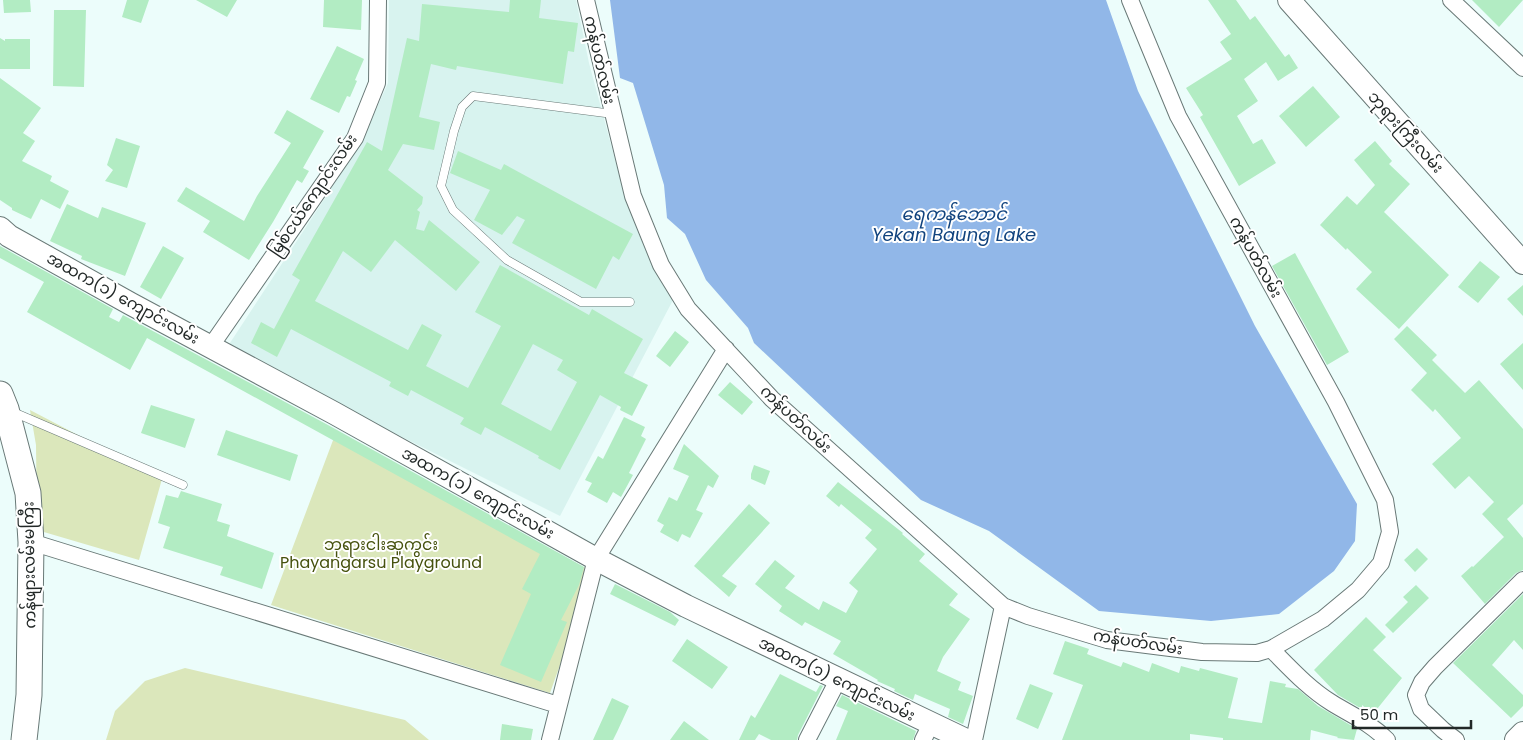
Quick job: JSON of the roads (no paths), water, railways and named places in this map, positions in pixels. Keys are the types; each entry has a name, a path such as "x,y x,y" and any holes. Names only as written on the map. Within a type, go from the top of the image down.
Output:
{"main road":[{"name":"ဘုရားကြီးလမ်း","path":"1289,0 1523,263"},
{"name":"အထက(၁) ကျောင်းလမ်း","path":"0,228 18,241 596,559 686,606 838,680 927,732 966,740"},
{"name":"ကန်ဖျားလမ်းမကြီး","path":"3,401 28,493 31,542 29,695 24,740"},
{"path":"1516,740 1523,733"}],"street":[{"name":"မြစ်ငယ်ကျောင်းလမ်း","path":"211,346 355,138 377,83 378,0"},
{"name":"ကန်ပတ်လမ်း","path":"586,0 633,196 661,264 688,309 772,398 1002,606 1028,616 1107,640 1202,652 1258,653 1271,649 1323,619 1358,590 1381,564 1390,532 1385,500 1336,402 1178,116 1130,0"},
{"path":"1451,0 1523,68"},
{"path":"550,740 596,559 726,349"},
{"path":"31,542 558,706"},
{"path":"1456,740 1421,709 1416,695 1422,682 1435,667 1523,582"},
{"path":"974,740 1002,606"},
{"path":"1271,649 1309,686 1332,703 1376,729 1387,740"},
{"path":"807,740 838,680"}],"lane":[{"path":"613,114 473,96 462,107 454,131 441,186 453,210 508,260 581,302 630,302"},
{"path":"3,401 183,485"}],"water":[{"name":"ရေကန်ဘောင် Yekan Baung Lake","path":"610,0 1106,0 1138,91 1255,326 1357,504 1355,541 1334,571 1279,614 1211,621 1099,611 989,531 921,500 754,343 748,328 706,280 685,234 667,218 664,185 633,83 620,78"}],"park label":[{"name":"ဘုရားငါးဆူကွင်း Phayangarsu Playground","path":"381,553"}]}
